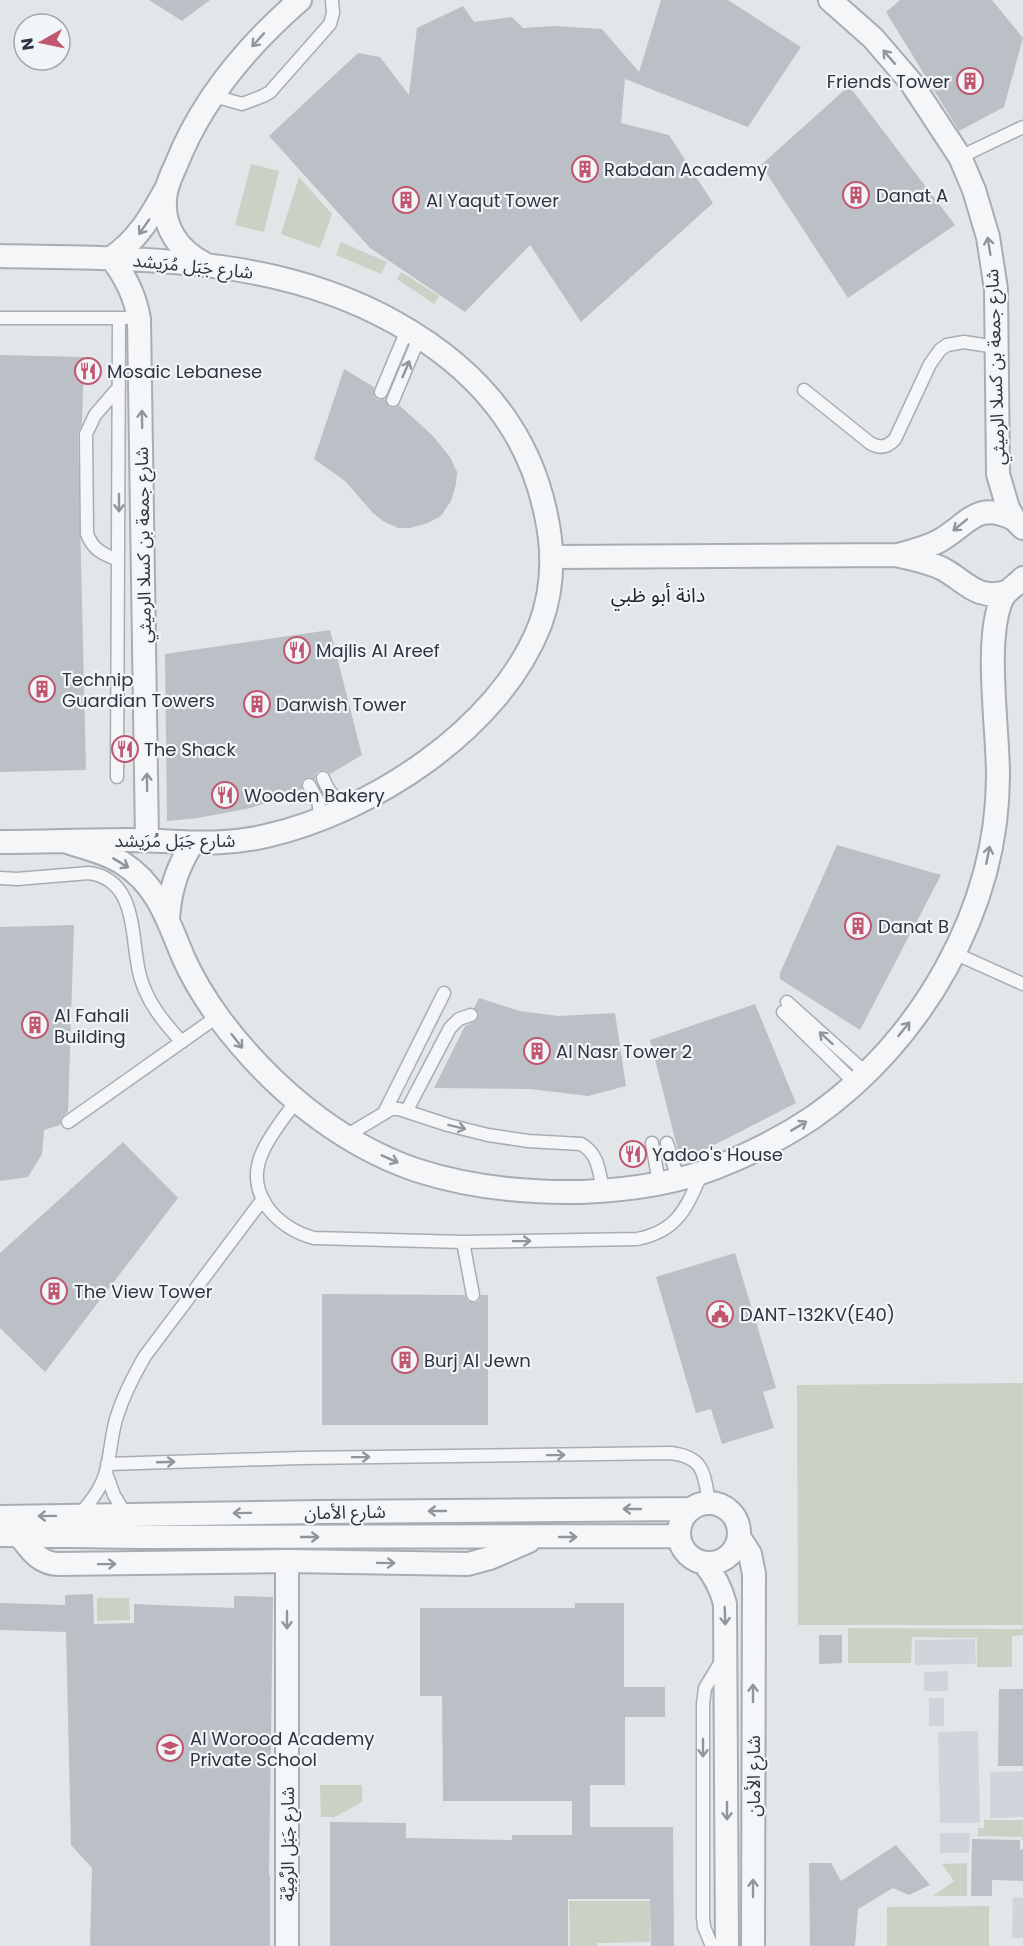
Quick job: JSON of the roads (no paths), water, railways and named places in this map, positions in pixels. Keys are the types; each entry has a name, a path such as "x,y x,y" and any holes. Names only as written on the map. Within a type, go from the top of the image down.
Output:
{"street":[{"path":"111,258 125,249 143,229 167,188 189,137 233,69 256,41 300,0"},
{"name":"شارع جمعة بن كسلا الرميثي","path":"830,0 873,38 910,81 960,157 974,190 988,237 996,289 998,474 1004,498 1021,525"},
{"path":"167,188 165,210 171,231 184,250 203,263"},
{"name":"شارع جَبَل مُرَيشد","path":"0,256 111,258 203,263 261,272 332,292 360,304 413,334 445,356 479,384 512,425 525,448 543,496 551,557 548,595 540,625 524,655 485,710 459,737 436,755 379,791 321,818 264,836 229,842 192,844 147,840 0,842"},
{"name":"شارع جمعة بن كسلا الرميثي","path":"111,258 130,285 136,302 129,319 147,840"},
{"path":"551,557 898,555 933,544 969,518 980,513 1004,514 1021,525"},
{"path":"898,555 943,569 979,592 997,595 1017,585"},
{"path":"67,842 123,864 146,882 168,918 185,961 218,1017 260,1067 296,1101 346,1136 379,1154 414,1170 450,1179 528,1190 603,1191 633,1188 702,1173 772,1142 810,1119 860,1078 878,1062 916,1015 933,992 954,953 972,911 986,868 994,823 998,777 995,636 999,606 1017,585"},
{"path":"168,918 172,888 183,858 192,844"},
{"path":"719,1504 735,1517 739,1527 736,1546 723,1560 714,1563 695,1560 687,1554 679,1536 684,1516 700,1506 719,1504"},
{"name":"شارع الأمان","path":"0,1517 700,1506"},
{"path":"133,1515 140,1537"},
{"path":"9,1535 37,1558 53,1564 287,1561 468,1564 490,1558 538,1537"},
{"name":"شارع الأمان","path":"9,1535 140,1537 679,1536"},
{"name":"شارع الأمان","path":"739,1537 750,1554 754,1574 753,1946"},
{"name":"شارع جَبَل الرَّمِيَّة","path":"287,1561 287,1946"},
{"name":"شارع الأمان","path":"704,1563 714,1575 725,1604 727,1946"}],"lane":[{"path":"214,96 242,104 256,100 270,92 330,24 333,13 332,0"},
{"path":"960,157 1023,127"},
{"path":"0,318 129,319 119,387 117,777"},
{"path":"381,392 413,334"},
{"path":"393,399 413,334"},
{"path":"804,390 870,443 880,447 886,446 895,439 930,364 940,350 947,345 964,342 996,347"},
{"path":"118,560 99,553 89,541 87,534 86,442 91,421 119,387"},
{"path":"323,778 336,798 350,806"},
{"path":"309,785 318,801 321,818"},
{"path":"0,878 17,879 89,873 104,877 117,886 125,899 132,925 140,977 151,1002 165,1024 182,1042"},
{"path":"954,953 1023,984"},
{"path":"384,1113 444,993"},
{"path":"785,1007 860,1078"},
{"path":"407,1110 450,1028 459,1019 471,1015"},
{"path":"68,1122 218,1017"},
{"path":"296,1101 262,1152 258,1176 262,1199 276,1219 285,1227 314,1238 463,1242 637,1239 668,1228 676,1220 689,1202 702,1173"},
{"path":"346,1136 391,1109 407,1110 448,1125 488,1135 528,1141 581,1144 588,1148 597,1159 603,1191"},
{"path":"652,1143 668,1181"},
{"path":"667,1143 668,1181"},
{"path":"79,1515 94,1495 107,1468 117,1416 124,1396 140,1366 262,1199"},
{"path":"463,1242 473,1295"},
{"path":"107,1468 300,1458 671,1453 686,1455 699,1464 705,1478 700,1506"},
{"path":"107,1468 114,1495 133,1515"},
{"path":"712,1946 704,1927 703,1917 703,1704 709,1681 726,1654"}],"place":[{"name":"Friends Tower","path":"970,81"},
{"name":"Rabdan Academy","path":"585,169"},
{"name":"Danat A","path":"856,195"},
{"name":"Al Yaqut Tower","path":"406,200"},
{"name":"Mosaic Lebanese","path":"88,371"},
{"name":"Majlis Al Areef","path":"297,650"},
{"name":"Technip Guardian Towers","path":"42,689"},
{"name":"Darwish Tower","path":"257,704"},
{"name":"The Shack","path":"125,749"},
{"name":"Wooden Bakery","path":"225,795"},
{"name":"Danat B","path":"858,926"},
{"name":"Al Fahali Building","path":"35,1025"},
{"name":"Al Nasr Tower 2","path":"537,1051"},
{"name":"Yadoo's House","path":"633,1154"},
{"name":"The View Tower","path":"54,1291"},
{"name":"DANT-132KV(E40)","path":"720,1314"},
{"name":"Burj Al Jewn","path":"405,1360"},
{"name":"Al Worood Academy Private School","path":"170,1748"}],"district":[{"name":"دانة أبو ظبي","path":"658,595"}]}
